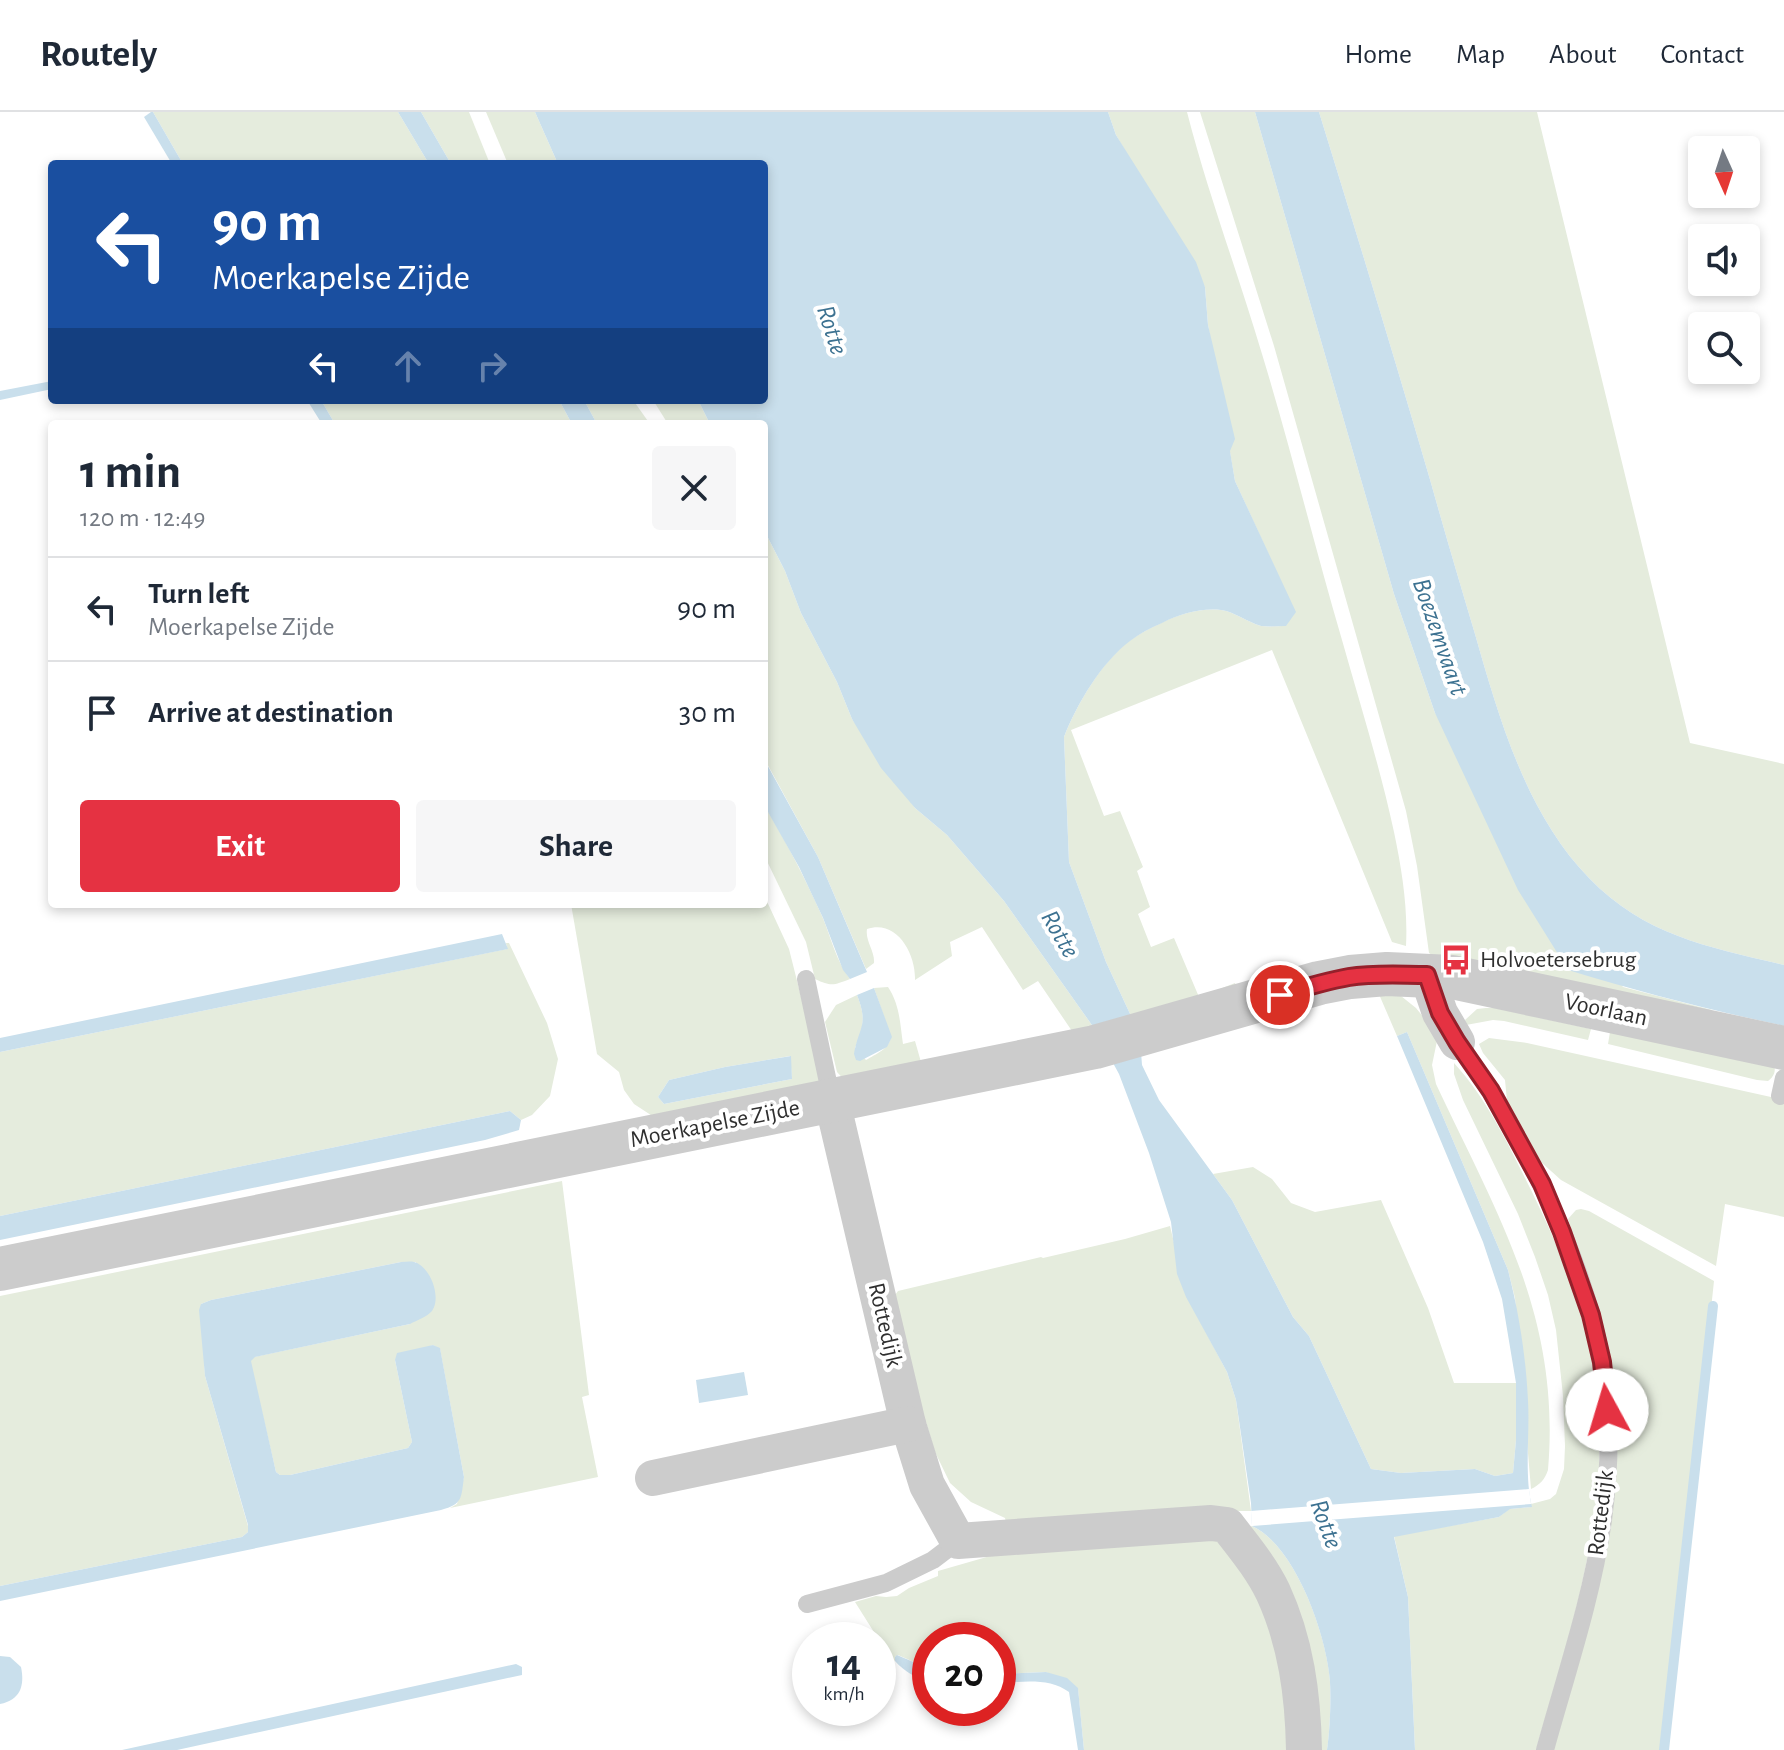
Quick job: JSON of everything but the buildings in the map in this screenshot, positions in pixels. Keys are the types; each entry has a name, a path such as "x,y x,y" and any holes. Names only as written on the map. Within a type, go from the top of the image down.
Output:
{"street":[{"name":"Moerkapelse Zijde","path":"0,1269 1095,1047 1334,980 1387,974 1427,975"},
{"name":"Rottedijk","path":"1427,975 1440,1013 1457,1042"},
{"name":"Voorlaan","path":"1427,975 1452,977 1784,1048"},
{"name":"Rottedijk","path":"832,1101 908,1424 927,1485 958,1541"},
{"path":"653,1478 908,1424"},
{"path":"958,1541 1211,1523 1227,1525 1272,1591 1292,1643 1300,1683 1304,1750"}],"lane":[{"path":"806,979 832,1101"},
{"name":"Rottedijk","path":"1457,1042 1491,1091 1542,1184 1578,1276 1602,1362 1608,1446 1603,1520 1592,1580 1545,1750"},
{"path":"807,1604 886,1583 933,1560 958,1541"}],"green space":[{"path":"153,112 398,112 427,160 181,160"},
{"path":"421,112 469,112 488,160 449,160"},
{"path":"486,112 535,112 556,160 506,160"},
{"path":"1108,112 1187,112 1273,390 1376,760 1397,846 1406,918 1406,946 1392,942 1272,650 1071,730 1104,816 1120,811 1143,867 1137,871 1150,907 1138,914 1151,947 1174,938 1199,997 1235,983 1239,993 1131,1016 1106,962 1069,862 1064,737 1100,672 1129,641 1149,629 1183,614 1213,610 1231,613 1261,626 1285,626 1295,612 1235,481 1208,325 1205,287 1116,135"},
{"path":"1200,112 1255,112 1394,594 1435,713 1623,987 1712,1010 1702,1016 1441,960 1429,953 1406,811 1274,346"},
{"path":"1319,112 1537,112 1690,743 1784,764 1784,965 1704,945 1633,914 1589,878 1548,824 1517,763 1494,698"},
{"path":"323,404 561,404 570,420 333,420"},
{"path":"586,404 636,404 647,420 595,420"},
{"path":"656,404 700,404 708,420 666,420"},
{"path":"768,538 852,719 915,808 947,835 1004,901 1094,1028 1074,1034 1038,981 1023,990 982,927 950,942 952,956 915,980 912,960 903,941 887,929 867,929 874,963 866,969 818,857 768,765"},
{"path":"768,812 802,874 837,957 850,979 833,984 815,979 806,942 768,863"},
{"path":"768,904 789,949 816,1056 821,1089 660,1121 634,1104 624,1090 619,1072 597,1054 572,908 768,908","holes":["790,1056 792,1079 664,1104 658,1097 669,1080"]},
{"path":"506,943 509,943 547,1023 558,1059 550,1096 532,1115 521,1120 510,1111 0,1216 0,1052 507,949"},
{"path":"888,987 897,1008 903,1044 915,1041 925,1076 851,1087 837,1072 825,1022 836,1005 857,995 863,1022 855,1048 866,1060 882,1051 890,1041 874,988"},
{"path":"1378,992 1396,992 1416,1008 1433,1029 1437,1041 1432,1065 1436,1084 1502,1224 1535,1315 1545,1364 1549,1415 1548,1470 1542,1481 1531,1489 1515,1298 1508,1270 1407,1032 1397,1036"},
{"path":"1496,1008 1591,1029 1588,1040 1504,1021 1466,1025 1465,1020 1477,1009"},
{"path":"1610,1032 1774,1065 1775,1072 1768,1081 1757,1080 1608,1044"},
{"path":"1489,1038 1527,1043 1784,1100 1784,1217 1725,1204 1716,1266 1561,1180 1541,1162 1507,1101 1505,1080 1479,1044"},
{"path":"1454,1063 1498,1125 1541,1211 1574,1290 1594,1364 1599,1434 1593,1526 1574,1616 1536,1750 1415,1750 1408,1597 1394,1536 1499,1517 1509,1509 1531,1507 1531,1504 1550,1499 1556,1494 1564,1469 1563,1396 1556,1330 1548,1295 1518,1214 1463,1100 1454,1074"},
{"path":"1253,1167 1272,1179 1291,1203 1315,1212 1381,1200 1428,1308 1454,1383 1516,1383 1513,1473 1495,1476 1475,1469 1401,1473 1371,1469 1309,1336 1293,1317 1232,1200 1213,1174"},
{"path":"562,1181 589,1395 582,1397 598,1477 450,1508 457,1504 464,1477 440,1349 433,1345 395,1360 412,1442 408,1448 290,1475 276,1472 250,1361 254,1357 410,1324 416,1262 401,1262 201,1304 205,1376 248,1526 248,1532 242,1537 0,1586 0,1296"},
{"path":"1581,1209 1714,1281 1664,1750 1551,1750 1609,1527 1598,1311 1568,1219"},
{"path":"1170,1226 1187,1297 1227,1372 1236,1400 1251,1511 1214,1511 1007,1527 1005,1518 971,1502 950,1483 935,1452 890,1302 898,1291"},
{"path":"1252,1526 1282,1552 1316,1618 1330,1682 1327,1750 1309,1750 1248,1528"},
{"path":"1217,1538 1269,1604 1295,1750 1084,1750 1078,1689 1046,1672 1016,1673 1016,1622 912,1622 912,1661 896,1656 896,1622 868,1622 855,1602 876,1596 897,1596 938,1576 938,1571 1028,1545"}],"water":[{"path":"153,112 181,160 170,160 144,117"},
{"path":"398,112 421,112 449,160 427,160"},
{"name":"Rotte","path":"535,112 1108,112 1116,135 1196,262 1205,287 1208,325 1235,439 1230,451 1235,481 1296,612 1286,626 1261,626 1221,610 1190,612 1141,634 1109,661 1083,698 1064,737 1069,862 1106,962 1131,1016 1142,1065 1159,1100 1232,1200 1293,1317 1309,1336 1371,1469 1401,1473 1475,1469 1495,1476 1513,1473 1516,1440 1516,1383 1502,1299 1483,1242 1397,1036 1407,1032 1508,1270 1526,1368 1528,1482 1532,1507 1510,1509 1499,1517 1394,1537 1408,1597 1415,1750 1327,1750 1330,1682 1316,1618 1282,1552 1252,1526 1236,1400 1227,1372 1186,1297 1177,1274 1171,1222 1119,1074 1094,1028 1004,901 947,835 915,808 881,768 852,719 768,538 768,420 708,420 700,404 768,404 768,160 556,160"},
{"name":"Boezemvaart","path":"1255,112 1319,112 1494,698 1517,763 1548,824 1589,878 1633,914 1704,945 1784,965 1784,1026 1568,970 1518,890 1435,713 1394,594"},
{"path":"48,382 48,390 0,400 0,391"},
{"path":"310,404 323,404 333,420 320,420"},
{"path":"561,404 586,404 595,420 570,420"},
{"path":"768,766 818,857 867,972 850,979 843,970 799,867 768,812"},
{"path":"502,934 508,949 0,1052 0,1038"},
{"path":"874,988 892,1037 887,1047 860,1061 854,1054 863,1020 857,995"},
{"path":"791,1056 792,1079 664,1104 658,1097 669,1080"},
{"path":"510,1111 521,1120 519,1130 485,1140 0,1240 0,1216"},
{"path":"401,1262 420,1265 433,1283 435,1305 427,1315 410,1324 255,1357 251,1361 276,1472 290,1475 408,1448 412,1442 395,1360 397,1353 433,1345 440,1348 464,1477 457,1502 441,1510 0,1601 0,1586 242,1537 248,1532 205,1376 201,1304"},
{"path":"744,1372 748,1395 699,1403 696,1380"},
{"path":"0,1656 10,1657 21,1667 22,1680 16,1696 0,1704"},
{"path":"896,1656 912,1661 912,1674 896,1662"},
{"path":"516,1664 522,1667 522,1675 177,1750 122,1750"},
{"path":"1046,1672 1067,1678 1078,1688 1084,1750 1078,1750 1069,1692 1044,1682 1016,1682 1016,1673"}],"pier":[{"path":"1529,1489 1531,1504 1252,1526 1251,1511"}],"waterway":[{"path":"1664,1750 1713,1306"}],"place":[{"name":"Holvoetersebrug","path":"1456,960"}],"route":[{"path":"1280,995 1350,977 1427,975 1440,1013 1491,1091 1542,1184 1562,1232 1591,1315 1602,1362 1607,1410"}]}
